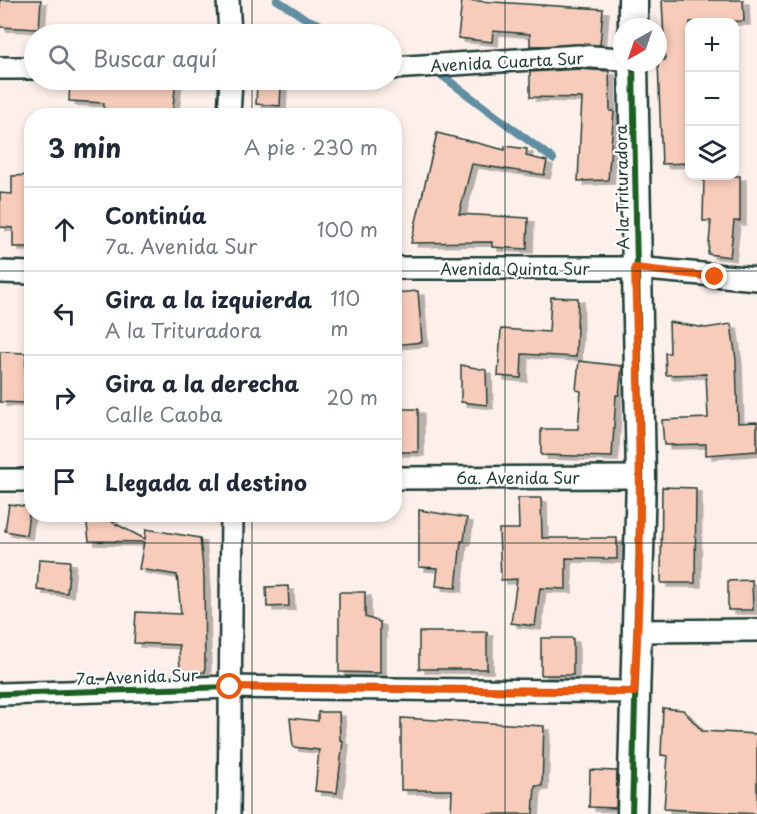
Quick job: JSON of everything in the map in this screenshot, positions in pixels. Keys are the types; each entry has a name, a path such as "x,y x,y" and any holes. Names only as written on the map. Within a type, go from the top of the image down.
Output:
{"street":[{"path":"228,0 229,24"},
{"path":"633,0 633,18"},
{"name":"Avenida Cuarta Sur","path":"402,67 578,56 613,58"},
{"path":"0,68 24,68"},
{"name":"A la Trituradora","path":"632,814 641,477 635,268 633,72"},
{"path":"229,108 230,90"},
{"name":"Avenida Quinta Sur","path":"402,268 635,268 757,279"},
{"path":"0,272 24,273"},
{"name":"6a. Avenida Sur","path":"402,478 641,477"},
{"path":"0,480 24,480"},
{"path":"229,814 232,522"},
{"path":"638,631 757,630"},
{"name":"7a. Avenida Sur","path":"0,694 230,687 634,692"}],"building":[{"path":"0,0 41,0 39,24 24,24 24,28 0,27"},
{"path":"462,0 603,9 600,45 530,46 530,34 493,31 492,42 458,38"},
{"path":"662,0 743,0 744,21 739,21 739,18 685,18 685,163 662,164 658,72 667,72 667,18 663,18"},
{"path":"578,69 609,71 610,111 614,111 608,180 578,181 582,98 530,97 530,72"},
{"path":"70,90 175,90 173,108 104,108 104,103 69,101"},
{"path":"257,90 281,90 280,106 256,104"},
{"path":"437,133 505,150 505,146 527,149 526,156 547,161 544,175 472,164 459,214 528,218 527,249 492,247 492,242 411,243"},
{"path":"24,175 24,247 13,247 13,228 0,227 0,193 12,194 12,176"},
{"path":"740,176 740,221 734,221 730,257 708,254 711,221 703,221 704,180 739,180"},
{"path":"418,291 422,342 402,344 402,292"},
{"path":"551,297 578,298 576,357 522,354 521,378 498,376 501,329 549,332"},
{"path":"669,322 706,328 731,324 736,360 738,423 757,422 757,451 706,455 706,444 664,445 662,420 708,418 706,374 666,375 665,353 670,353"},
{"path":"0,352 24,353 24,403 0,402"},
{"path":"579,361 622,366 619,395 616,395 612,457 541,455 541,429 578,429 581,391 576,390"},
{"path":"461,365 486,370 487,405 461,402"},
{"path":"402,409 418,409 418,452 402,452"},
{"path":"662,487 696,488 695,583 661,583"},
{"path":"518,498 541,498 542,538 617,538 617,559 566,558 566,589 540,588 535,626 511,623 517,579 501,580 499,529 519,529"},
{"path":"9,504 24,506 24,522 28,522 26,535 5,531"},
{"path":"419,510 467,518 464,541 461,541 456,588 436,586 438,568 419,567"},
{"path":"88,522 112,522 145,539 146,529 200,538 204,578 205,672 180,673 179,645 134,643 136,612 181,614 177,575 139,569 144,542 89,541"},
{"path":"39,559 70,561 67,593 37,590"},
{"path":"752,580 753,610 728,610 728,581"},
{"path":"288,586 289,606 267,607 266,587"},
{"path":"339,592 365,592 365,617 380,622 380,673 339,672"},
{"path":"419,632 487,632 487,669 419,669"},
{"path":"541,638 573,638 573,675 541,675"},
{"path":"663,708 683,710 702,731 757,734 757,814 664,809 668,756 661,755"},
{"path":"318,712 339,712 340,740 343,741 337,793 315,791 319,750 293,747 290,718 318,721"},
{"path":"401,718 544,726 542,786 535,786 533,814 451,814 452,790 401,790"},
{"path":"590,770 617,771 616,808 589,807"}],"waterway":[{"path":"277,0 306,19 318,24"},
{"path":"433,72 444,77 553,159"}],"cycle path":[{"path":"632,814 641,477 633,72"},
{"path":"0,694 230,687 634,692"}],"route":[{"path":"230,687 634,692 638,631 641,477 635,268 715,277"}]}
